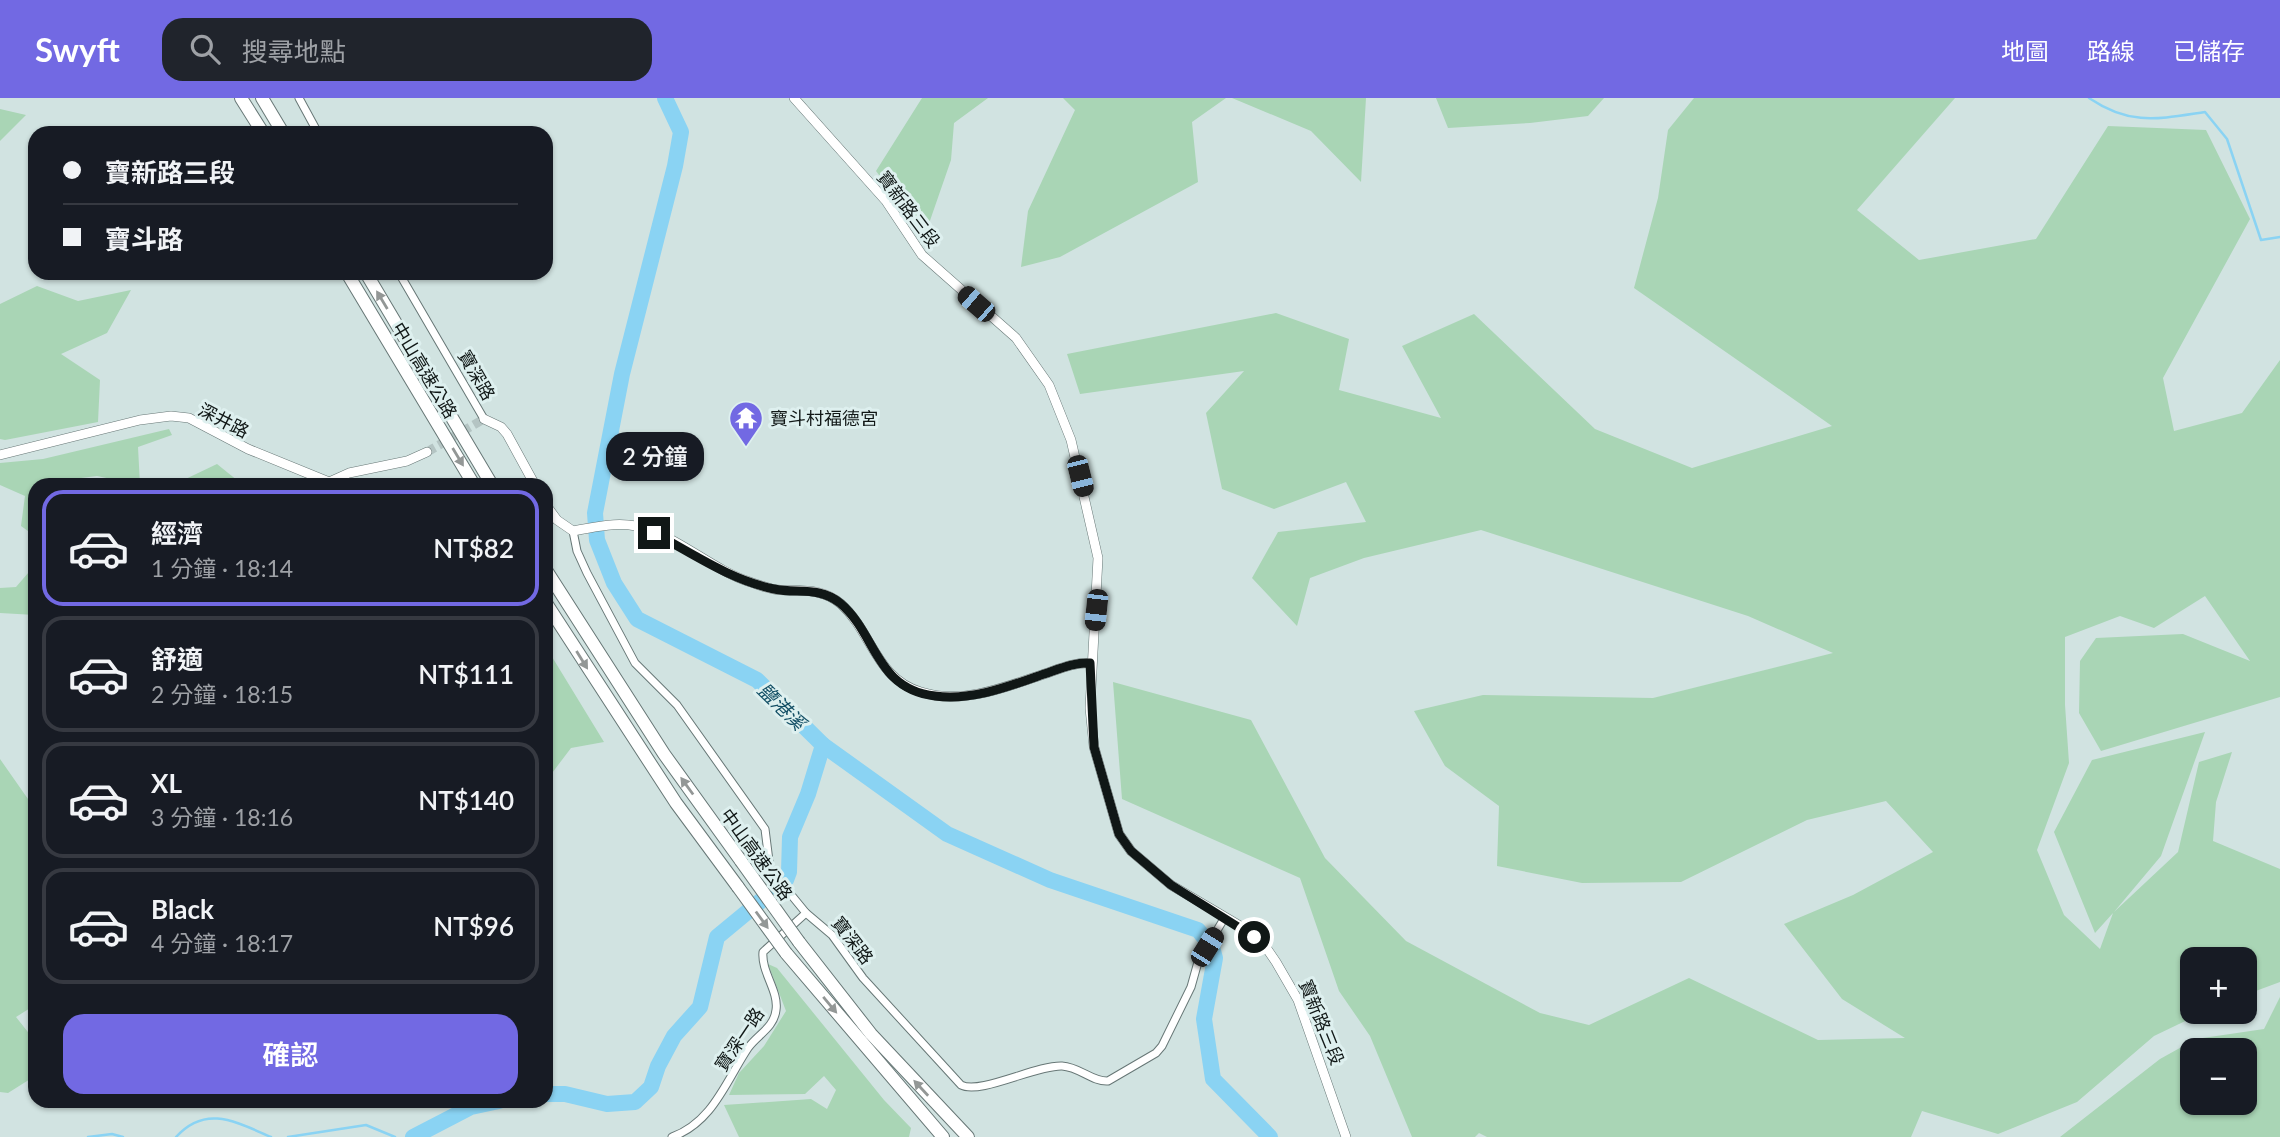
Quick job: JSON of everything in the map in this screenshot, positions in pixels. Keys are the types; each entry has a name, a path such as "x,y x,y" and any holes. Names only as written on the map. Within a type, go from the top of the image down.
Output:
{"highway":[{"path":"241,98 258,126"},
{"path":"262,98 279,126"},
{"name":"中山高速公路","path":"350,280 470,478"},
{"name":"中山高速公路","path":"370,280 488,478"},
{"name":"中山高速公路","path":"553,581 664,754 799,942 871,1034 968,1137"},
{"name":"中山高速公路","path":"553,614 676,803 786,953 943,1137"}],"street":[{"path":"299,98 314,126"},
{"name":"寶新路三段","path":"794,98 886,201 922,255 1016,338 1049,385 1072,440 1098,558 1090,663 1094,747 1119,834 1131,851 1171,885 1225,917 1265,947 1292,986 1346,1137"},
{"name":"寶深路","path":"403,280 484,419 501,427 507,434 531,478"},
{"name":"深井路","path":"0,455 141,420 171,416 189,418 248,449 318,478"},
{"name":"深井路","path":"337,478 407,461 427,452"},
{"path":"553,515 573,531 612,524 644,528 735,577 774,589 815,591 833,598 848,613 886,669 899,682 923,693 947,696 978,694 1067,667 1090,663"},
{"name":"寶深路","path":"573,531 576,551 590,581 635,663 677,705 765,829 770,869 806,913 832,934 863,978 951,1076 967,1088 1059,1066 1083,1071 1099,1082 1125,1073 1156,1053 1191,987 1198,962 1225,917"},
{"name":"寶深一路","path":"672,1137 700,1120 715,1103 748,1047 769,1026 776,1013 776,1003 763,962 763,953 806,913"}],"green space":[{"path":"922,98 988,98 954,123 951,160 925,235 876,171"},
{"path":"1063,98 1226,98 1192,122 1198,182 1060,257 1021,267 1028,211 1075,110"},
{"path":"1232,98 1366,98 1361,182 1311,131"},
{"path":"1436,98 1604,98 1588,116 1448,128"},
{"path":"1694,98 1955,98 1857,210 1919,260 2036,239 2108,126 2206,130 2250,219 2163,378 2174,431 2242,413 2280,360 2280,697 2101,751 2079,713 2080,661 2096,638 2183,634 2250,661 2205,596 2154,628 2120,616 2065,637 2065,705 2069,763 2037,850 2064,915 2100,949 2113,913 2095,933 2054,832 2092,760 2205,732 2161,856 2114,912 2178,852 2199,762 2232,752 2216,802 2213,841 2280,869 2280,982 2257,991 2257,947 2180,947 2180,1024 2154,1036 2077,1102 1998,1134 1922,1111 1911,1137 1487,1137 1479,1133 1475,1137 1412,1137 1370,1036 1339,991 1300,878 1122,799 1113,682 1251,720 1325,858 1406,941 1540,1013 1589,1025 1689,978 1818,1040 1905,1038 1842,999 1784,924 1853,895 1933,852 1886,801 1807,820 1681,882 1582,883 1497,866 1499,806 1445,766 1414,711 1483,695 1653,698 1833,653 1748,616 1481,530 1364,558 1310,578 1297,626 1252,578 1278,532 1366,522 1346,482 1274,509 1222,489 1206,413 1244,371 1080,394 1067,354 1276,313 1349,339 1339,390 1441,418 1402,346 1474,314 1595,429 1692,468 1832,426 1634,288 1658,198 1668,130"},
{"path":"0,109 26,115 0,141"},
{"path":"37,286 78,301 131,290 107,333 61,354 100,380 98,422 0,439 0,304"},
{"path":"169,429 172,435 138,447 140,478 28,478 28,531 21,526 25,496 0,485 0,463 43,459"},
{"path":"217,464 234,478 188,478"},
{"path":"28,573 28,615 0,613 0,588 16,587"},
{"path":"553,658 604,742 571,748 553,772"},
{"path":"0,759 28,799 28,1009 16,1017 28,1032 28,1080 8,1093 0,1092"},
{"path":"768,964 777,968 884,1100 911,1128 909,1137 739,1137 724,1105 811,1099 827,1109 836,1090 824,1076 805,1094 729,1095 739,1073 764,1046 786,1011"},
{"path":"2280,997 2280,1137 2060,1137 2160,1059 2180,1048 2180,1115 2257,1115 2257,1038 2203,1038 2264,1029"}],"waterway":[{"name":"鹽港溪","path":"665,98 681,132 675,166 622,374 595,513 597,540 614,583 637,619 757,680 823,745 947,834 1050,880 1198,930 1212,947 1215,958 1204,1019 1213,1079 1270,1137"},
{"path":"2089,98 2131,117 2173,117 2205,112 2227,139 2261,240 2280,237"},
{"path":"553,1094 565,1094 607,1104 635,1102 651,1087 658,1066 674,1036 700,1007 717,937 786,880 789,872 790,837 808,794 823,745"},
{"path":"413,1137 469,1108"},
{"path":"176,1137 187,1127 210,1119 233,1122 271,1137"},
{"path":"288,1137 366,1125 395,1137"},
{"path":"88,1137 112,1134 123,1137"}],"tunnel":[{"path":"427,452 484,419"}],"place":[{"name":"寶斗村福德宮","path":"746,448"}],"route":[{"path":"654,533 735,577 774,589 802,589 833,598 848,613 886,669 899,682 923,693 936,696 978,694 1067,667 1090,663 1090,708 1094,747 1105,793 1119,834 1131,851 1171,885 1242,927 1254,937"}]}
